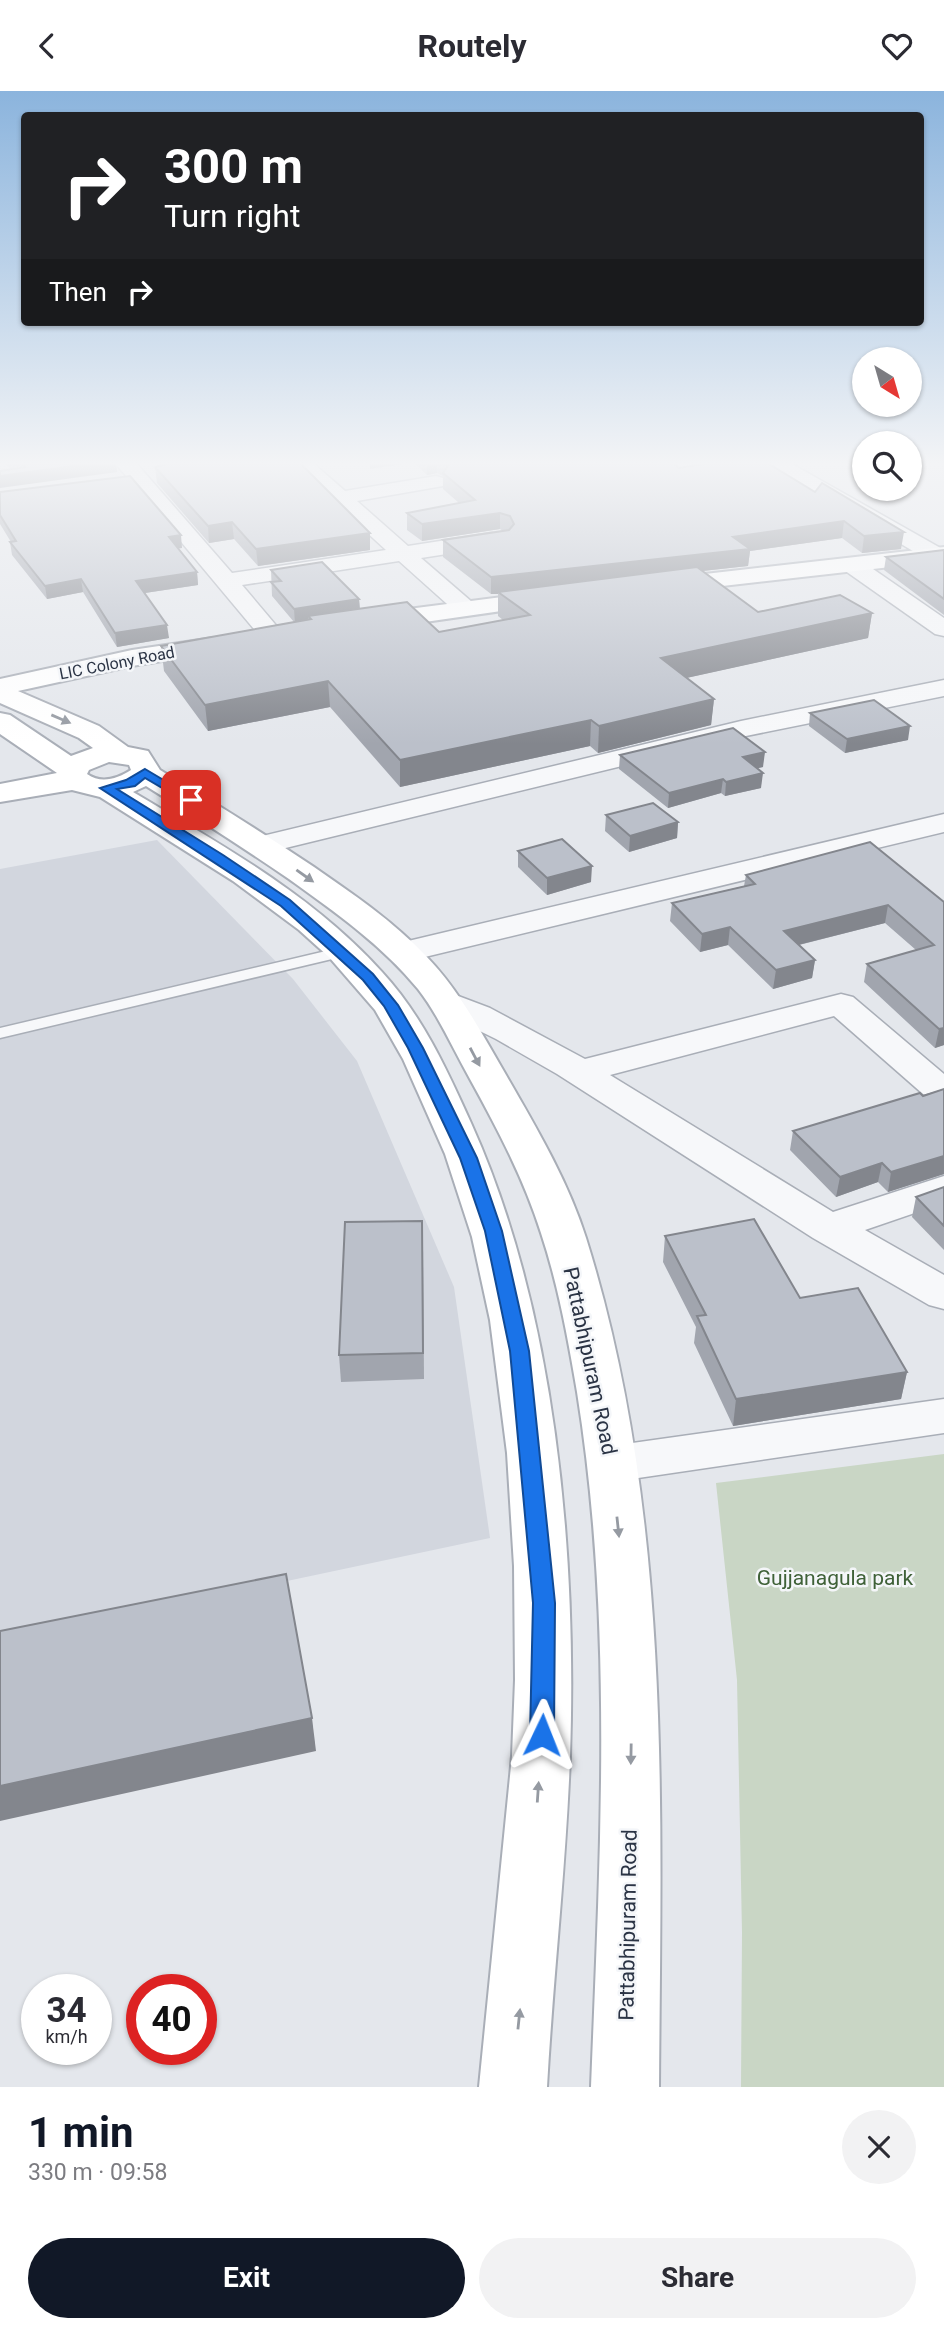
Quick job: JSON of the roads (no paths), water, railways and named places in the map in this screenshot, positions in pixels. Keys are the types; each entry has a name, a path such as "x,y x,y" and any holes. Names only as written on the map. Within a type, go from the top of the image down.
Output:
{"street":[{"path":"204,557 273,636"},
{"path":"226,581 389,557"},
{"path":"406,557 464,607"},
{"path":"644,588 915,557"},
{"path":"852,565 943,628"},
{"path":"341,626 464,607 575,595"},
{"name":"LIC Colony Road","path":"8,687 132,658 300,632"},
{"name":"Pattabhipuram Road","path":"0,665 8,687 89,732 103,773 285,903 368,977 391,1005 415,1048 468,1158 494,1231 520,1351 544,1603 545,1666 541,1759 513,2087"},
{"path":"261,845 741,729 944,688"},
{"name":"Pattabhipuram Road","path":"0,721 103,773 261,845 333,895 404,952 445,1001 536,1170 563,1235 587,1323 611,1464 626,1606 632,1742 625,2087"},
{"path":"0,793 103,773"},
{"path":"404,952 944,823"},
{"path":"445,1001 503,1027 827,1228 944,1294"},
{"path":"579,1072 841,1004 944,1093"},
{"path":"827,1228 944,1189"},
{"path":"611,1464 944,1416"}],"lane":[{"path":"0,1034 343,953"}],"park label":[{"name":"Gujjanagula park","path":"835,1578"}]}
